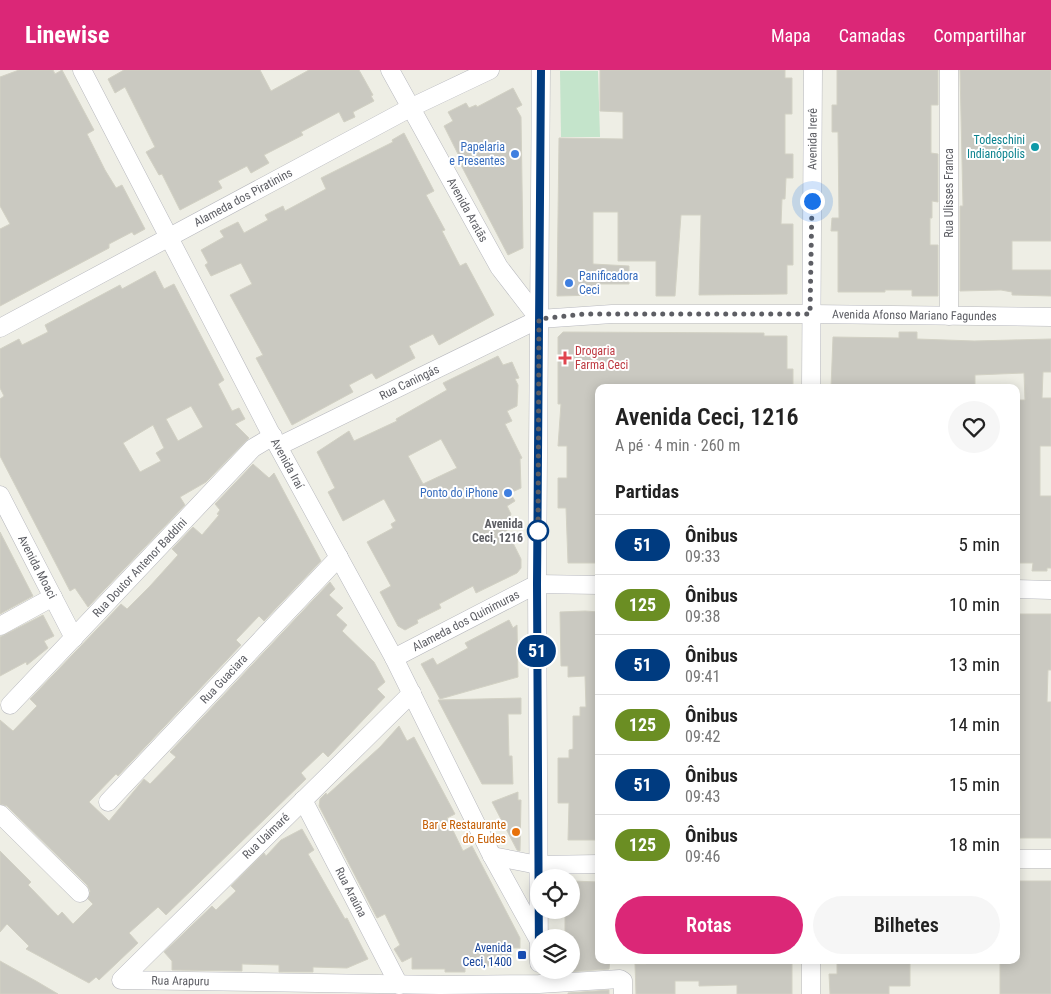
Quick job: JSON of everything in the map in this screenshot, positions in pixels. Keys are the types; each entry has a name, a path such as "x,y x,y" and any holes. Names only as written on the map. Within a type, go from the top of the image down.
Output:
{"street":[{"name":"Avenida Iraí","path":"82,70 276,441 394,658 492,856 532,929"},
{"name":"Avenida Aratãs","path":"390,70 499,266 539,319"},
{"name":"Alameda dos Piratinins","path":"0,328 410,108 490,70"},
{"path":"538,929 537,584 541,70"},
{"name":"Avenida Irerê","path":"812,384 810,314 813,70"},
{"name":"Rua Ulisses Franca","path":"949,70 949,316"},
{"name":"Avenida Afonso Mariano Fagundes","path":"539,319 585,314 1051,317"},
{"name":"Rua Caningás","path":"276,441 539,319"},
{"name":"Rua Doutor Antenor Baddini","path":"10,705 252,448 276,441"},
{"name":"Avenida Moaci","path":"0,496 74,638"},
{"name":"Rua Guaciara","path":"108,802 339,557"},
{"name":"Alameda dos Quinimuras","path":"394,658 537,584 595,585"},
{"path":"1020,589 1051,590"},
{"path":"0,626 53,597"},
{"name":"Rua Uaimaré","path":"121,980 412,693"},
{"name":"Rua Araúna","path":"303,800 399,985"},
{"path":"0,814 80,893"},
{"path":"492,856 538,865 595,864"},
{"path":"1020,859 1051,859"},
{"path":"811,964 811,994"},
{"name":"Rua Arapuru","path":"121,980 399,985 539,983 620,979 624,981 623,994"}],"green space":[{"path":"560,71 598,71 600,137 561,137"}],"building":[{"path":"19,70 53,70 55,74 62,70 94,130 87,134 105,170 116,188 122,185 145,229 134,235 132,232 109,244 109,248 0,306 0,229 10,224 0,206 0,77"},
{"path":"124,70 260,70 271,91 309,70 359,70 373,95 371,96 374,101 353,112 355,117 344,122 339,112 301,132 303,135 264,155 269,163 251,173 247,166 218,181 222,188 180,210 162,174 159,175 146,152 155,147 125,87 115,93 108,79"},
{"path":"600,70 785,70 785,78 792,78 792,114 785,114 785,154 793,154 793,178 786,178 785,199 782,199 781,224 793,224 793,265 787,265 787,294 699,295 701,215 681,215 675,296 656,296 656,261 618,261 618,212 593,212 593,264 629,266 629,284 600,284 600,295 557,296 559,138 623,139 623,112 600,111"},
{"path":"837,70 938,70 938,105 931,105 931,153 938,154 938,202 932,201 930,245 938,245 938,296 912,296 912,290 838,292 838,231 831,231 832,218 839,218 838,132 832,132 832,105 837,105"},
{"path":"960,70 1051,70 1051,241 1012,241 1012,270 1051,270 1051,296 1012,295 1012,292 1001,290 960,291 960,206 963,206"},
{"path":"513,88 522,105 516,108 521,117 523,248 508,255 461,165 463,164 444,126 453,121 448,112 466,103 469,108 476,105 477,107"},
{"path":"404,133 434,191 426,195 445,230 442,231 460,266 466,263 494,315 439,345 433,334 409,346 415,358 376,379 372,373 349,385 353,392 292,425 256,358 263,355 230,295 252,284 241,263 211,276 205,265 208,263 201,250 224,237 220,231 238,222 244,233 268,220 265,215 283,206 285,211 326,189 321,178 393,142 392,140"},
{"path":"155,271 164,289 174,284 224,380 218,384 232,411 239,408 245,419 235,424 249,438 206,482 180,497 185,505 88,607 75,588 70,591 0,456 0,399 4,396 0,388 0,349 19,339 22,345 48,332 45,325 120,285 122,289","holes":["191,406 203,427 178,441 166,419","153,425 164,448 156,453 161,461 140,472 123,443"]},
{"path":"563,332 764,333 764,336 787,336 787,369 793,369 793,384 595,384 595,563 568,563 566,508 558,508 558,478 567,478 567,446 558,446 561,404 558,404 558,337"},
{"path":"899,332 917,332 917,339 974,341 1051,339 1051,372 1043,372 1042,398 1051,398 1051,446 1040,446 1040,496 1051,496 1051,568 1047,568 1047,571 1032,571 1033,563 1020,563 1020,400 1025,400 1024,373 975,375 975,384 831,384 833,337 899,338"},
{"path":"498,356 503,365 512,362 519,378 515,379 518,385 517,406 507,411 512,421 505,424 522,458 520,459 521,488 510,493 515,501 507,506 511,514 507,523 510,527 506,529 521,559 521,568 517,573 476,593 473,586 439,604 441,608 417,620 418,623 405,630 398,626 380,592 391,586 367,542 393,528 391,524 396,521 384,499 343,521 328,492 335,488 317,452 349,431 354,441 397,421 396,419 447,390 443,383","holes":["441,439 457,468 423,484 408,456"]},
{"path":"253,464 269,478 274,473 321,561 264,621 259,616 236,640 241,645 118,776 116,774 89,802 109,821 144,779 150,784 176,757 170,752 330,582 335,589 329,595 343,608 336,615 347,625 342,631 374,662 385,682 377,689 385,697 328,757 323,752 301,773 306,779 166,915 158,907 129,933 138,943 99,980 96,977 89,983 26,949 29,946 7,924 0,932 0,851 31,882 28,885 58,916 62,912 73,924 93,904 88,899 90,891 87,885 7,806 0,804 0,720 13,731 37,706 30,699 121,604 127,609 150,586 178,555 172,549 193,527 202,535 219,515 217,514 220,510 215,504"},
{"path":"0,532 33,596 0,614"},
{"path":"560,612 595,612 595,840 568,840 569,803 558,803 558,758 569,758 569,750 573,749 573,716 580,716 580,707 586,707 585,676 568,677 568,666 561,666"},
{"path":"1020,614 1051,614 1051,670 1048,670 1047,702 1051,702 1051,838 1020,838"},
{"path":"43,615 54,636 44,641 48,648 27,665 26,662 0,676 0,637"},
{"path":"509,620 513,628 517,625 518,677 440,699 421,664 433,658 437,665 468,648 465,643"},
{"path":"521,698 521,714 508,714 509,756 512,756 513,784 482,784 438,700"},
{"path":"399,726 407,741 414,737 455,814 447,818 463,851 472,846 520,938 520,948 510,948 511,966 465,966 465,972 445,972 445,969 412,969 412,957 402,962 394,949 400,945 385,914 377,918 319,806 320,799 326,793 327,795 380,747"},
{"path":"518,792 518,800 521,800 520,851 517,850 492,802"},
{"path":"302,829 314,850 308,854 345,919 347,918 368,959 347,968 313,967 313,972 279,972 279,965 242,964 242,971 172,970 172,961 164,952 212,906 216,910 236,891 231,886 264,853 266,856 281,840"},
{"path":"580,881 595,882 595,964 610,964 609,969 580,971 580,929 565,929 565,919 580,919"},
{"path":"1020,881 1051,881 1051,994 1000,994 1000,964 1020,964"},
{"path":"0,961 36,981 58,994 0,994"},
{"path":"635,964 792,964 792,994 737,994 737,985 699,986 699,981 675,981 675,994 636,994"},
{"path":"837,964 910,964 910,986 889,986 889,994 830,994 829,974 837,974"},
{"path":"609,990 609,994 568,994 568,993"}],"bus line":[{"name":"51","path":"539,929 537,584 541,70"}],"place":[{"name":"Todeschini Indianópolis","path":"1035,147"},
{"name":"Papelaria e Presentes","path":"515,154"},
{"name":"Panificadora Ceci","path":"569,283"},
{"name":"Drogaria Farma Ceci","path":"565,358"},
{"name":"Ponto do iPhone","path":"508,493"},
{"name":"Avenida Ceci, 1216","path":"538,531"},
{"name":"Bar e Restaurante do Eudes","path":"516,832"},
{"name":"Avenida Ceci, 1400","path":"522,955"}],"route":[{"path":"538,531 538,534 539,319 585,314 810,314 812,201"}]}
